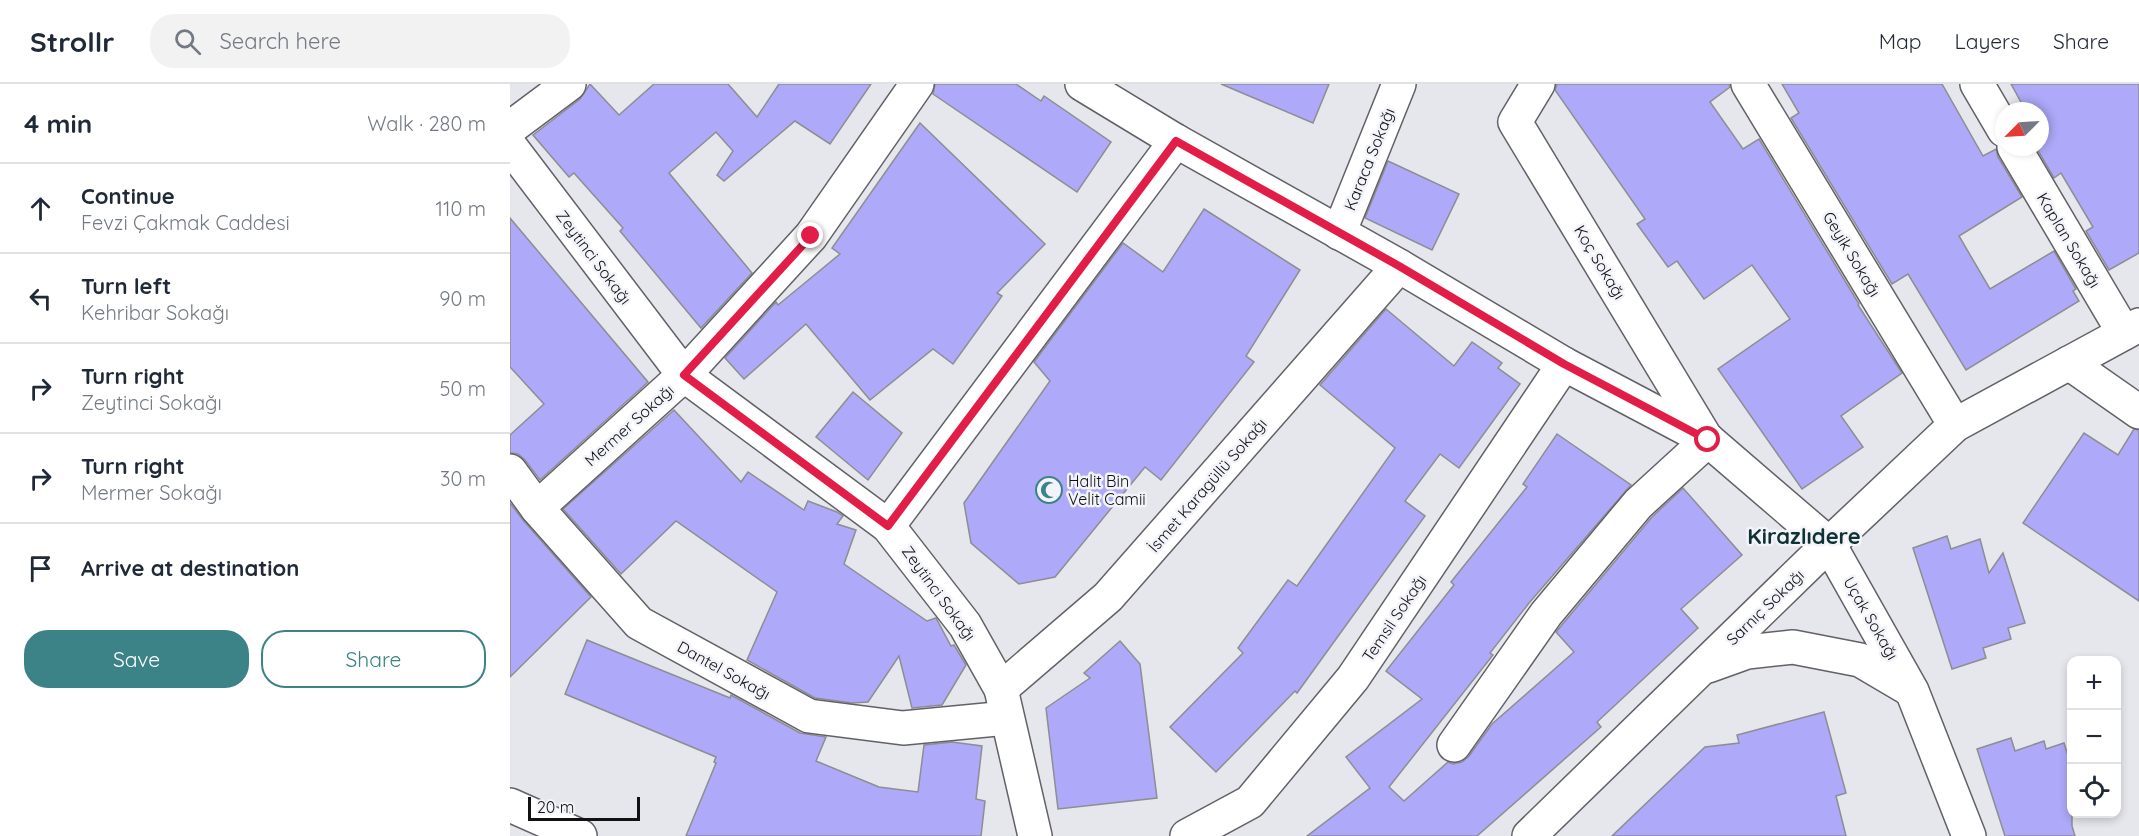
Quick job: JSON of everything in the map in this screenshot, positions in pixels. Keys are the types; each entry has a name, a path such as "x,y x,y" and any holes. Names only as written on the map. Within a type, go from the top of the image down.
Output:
{"street":[{"path":"510,128 568,84"},
{"name":"Mermer Sokağı","path":"537,508 684,375 811,236 917,84"},
{"name":"Karaca Sokağı","path":"1339,233 1399,84"},
{"name":"Koç Sokağı","path":"1538,84 1515,122 1708,440"},
{"name":"Geyik Sokağı","path":"1748,84 1955,425"},
{"path":"1977,84 1995,115"},
{"path":"1098,89 1176,141 1399,266 1564,364 1708,440 1638,504 1546,614 1454,745"},
{"path":"888,526 1176,141"},
{"name":"Zeytinci Sokağı","path":"510,146 684,375 888,526 965,625 1004,703 1035,836"},
{"name":"Kaplan Sokağı","path":"2020,156 2132,329"},
{"name":"İsmet Karagüllü Sokağı","path":"1004,703 1107,597 1399,266"},
{"name":"Sarnıç Sokağı","path":"1529,836 1829,544 1955,425 2132,329"},
{"path":"2069,363 2139,412"},
{"name":"Temsil Sokağı","path":"1186,836 1250,802 1353,678 1564,364"},
{"name":"Uçak Sokağı","path":"1708,440 1829,544 1912,691 1968,836"},
{"name":"Dantel Sokağı","path":"510,471 537,508 639,623 809,716 903,728 1004,703"},
{"name":"Uçak Sokağı","path":"1700,669 1747,652 1794,647 1860,660 1912,691"},
{"path":"510,805 580,836"}],"building":[{"path":"590,84 619,115 654,84 728,84 757,117 779,84 871,84 830,144 795,121 724,181 717,175 733,151 716,132 669,173 752,273 701,328 620,231 623,228 574,173 569,177 533,135 580,99"},
{"path":"935,84 1016,84 1041,101 1044,96 1111,142 1077,192 933,94"},
{"path":"1221,84 1329,84 1313,123"},
{"path":"1557,84 1729,84 1730,87 1710,102 1743,149 1759,139 1858,305 1902,373 1841,416 1863,447 1802,489 1718,369 1790,319 1752,265 1704,299 1677,261 1668,267 1637,224 1645,219 1555,90"},
{"path":"1782,84 1942,84 1983,156 1995,150 1995,156 1998,156 2022,197 1959,236 1990,289 2054,251 2076,289 2073,291 2079,301 1966,370 1908,274 1892,284 1791,118 1799,113"},
{"path":"2011,84 2139,84 2139,253 2109,270 2086,231 2093,227 2061,173 2054,178 2041,156 2049,156 2049,102 2021,102"},
{"path":"920,123 1045,244 997,293 1002,296 953,364 933,349 870,400 806,324 744,379 725,358 776,302 778,305 840,254 832,248"},
{"path":"1388,161 1459,194 1432,250 1365,218"},
{"path":"1204,209 1300,270 1246,356 1254,362 1161,480 1145,467 1055,577 1019,584 971,543 964,503 1050,381 1034,362 1123,243 1163,272"},
{"path":"510,218 648,382 540,480 525,460 518,454 510,453 510,435 544,404 510,367"},
{"path":"1386,309 1454,366 1472,342 1502,363 1498,368 1520,384 1459,468 1440,454 1405,501 1425,516 1297,693 1295,691 1216,772 1170,727 1243,653 1238,648 1288,580 1297,586 1395,448 1320,385"},
{"path":"853,392 902,433 868,480 816,437"},
{"path":"674,410 741,482 748,472 804,510 808,501 843,516 837,524 856,530 844,564 927,621 936,618 951,646 954,645 966,665 942,705 912,708 899,656 868,702 852,703 815,698 747,660 777,592 676,521 621,574 563,509"},
{"path":"2134,429 2139,430 2139,601 2023,523 2084,433 2118,455"},
{"path":"1557,434 1631,485 1529,603 1490,653 1493,655 1389,787 1404,801 1448,762 1453,764 1462,762 1492,724 1574,652 1556,632 1652,517 1683,488 1742,555 1681,609 1698,628 1597,722 1601,727 1477,836 1307,836 1370,788 1346,757 1422,699 1386,671 1454,585 1451,582 1527,487 1523,484"},
{"path":"510,503 591,597 510,677"},
{"path":"1947,536 1951,549 1980,539 1989,573 2003,553 2025,623 2008,628 2011,639 1983,648 1986,658 1952,669 1913,548"},
{"path":"587,640 730,698 731,695 800,733 826,737 816,761 879,787 918,792 924,745 952,742 982,746 976,799 985,801 981,836 686,836 716,763 714,762 716,757 565,694"},
{"path":"1120,641 1140,664 1157,798 1058,809 1046,708 1090,678 1084,673"},
{"path":"1824,712 1846,793 1836,796 1846,836 1612,836 1705,747 1739,743 1737,735"},
{"path":"2011,738 2015,751 2044,741 2046,749 2064,743 2067,752 2067,818 2072,818 2075,836 2005,836 1977,749"}],"place":[{"name":"Halit Bin Velit Camii","path":"1049,490"}],"district":[{"name":"Kirazlıdere","path":"1804,536"}],"route":[{"path":"811,236 684,375 888,526 1176,141 1399,266 1564,364 1708,440"}]}
